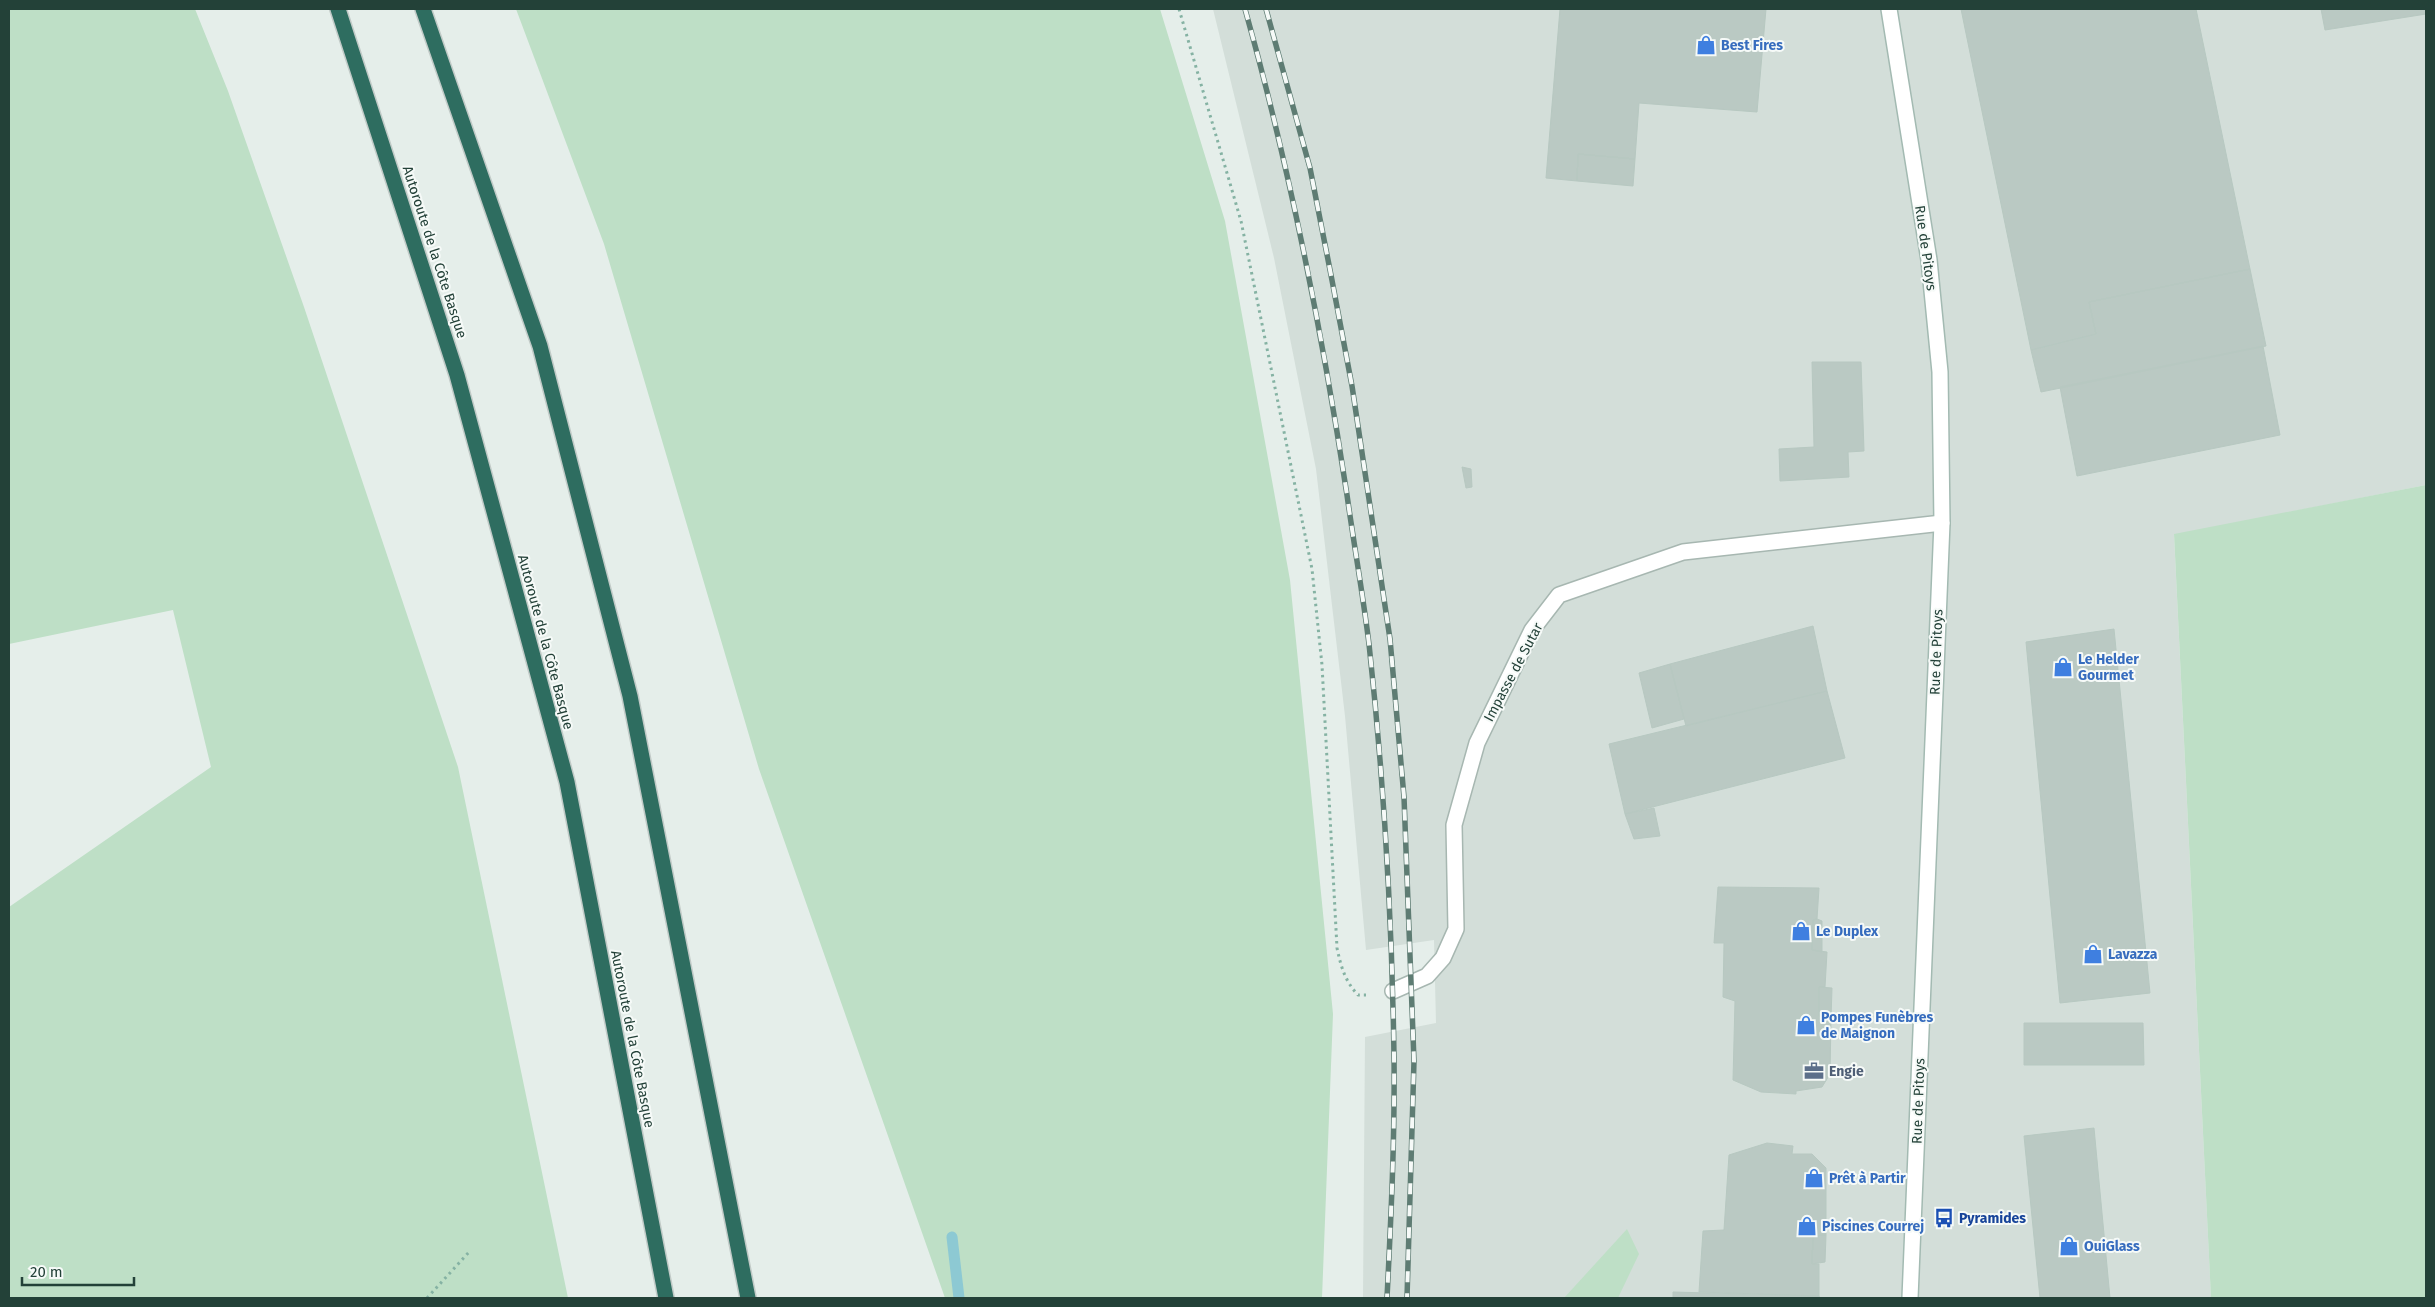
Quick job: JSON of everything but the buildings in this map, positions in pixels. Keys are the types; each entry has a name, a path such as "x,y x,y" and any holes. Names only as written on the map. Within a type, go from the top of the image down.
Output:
{"highway":[{"name":"Autoroute de la Côte Basque","path":"338,9 457,375 567,782 666,1298"},
{"path":"423,9 540,346 630,696 748,1298"}],"street":[{"name":"Rue de Pitoys","path":"1889,9 1929,260 1940,372 1942,523 1910,1298"},
{"name":"Impasse de Sutar","path":"1393,991 1427,976 1443,958 1456,929 1454,824 1477,743 1532,630 1559,594 1683,552 1942,523"}],"path":[{"path":"1179,9 1241,221 1312,570 1322,665 1337,948 1342,973 1358,995 1372,996 1393,991"},
{"path":"427,1298 470,1251"}],"shaded area":[{"path":"1213,9 2426,9 2426,485 2174,535 2211,1298 1363,1298 1365,1037 1436,1023 1434,940 1366,950 1345,716 1316,469 1274,258"}],"green space":[{"path":"9,9 195,9 228,91 304,307 458,767 568,1298 9,1298 9,907 211,767 173,610 9,644"},
{"path":"516,9 1160,9 1225,221 1290,580 1333,1014 1322,1298 945,1298 759,769 604,244"},
{"path":"2426,485 2426,1298 2211,1298 2174,534"},
{"path":"1627,1229 1639,1254 1618,1298 1564,1298"}],"waterway":[{"path":"952,1237 959,1298"}],"railway":[{"path":"1245,9 1276,129 1316,311 1369,644 1383,798 1393,1005 1393,1147 1387,1298"},
{"path":"1266,9 1310,168 1352,386 1390,639 1404,797 1414,1061 1407,1298"}],"place":[{"name":"Best Fires","path":"1706,45"},
{"name":"Le Helder Gourmet","path":"2063,667"},
{"name":"Le Duplex","path":"1801,931"},
{"name":"Lavazza","path":"2093,954"},
{"name":"Pompes Funèbres de Maignon","path":"1806,1025"},
{"name":"Engie","path":"1814,1071"},
{"name":"Prêt à Partir","path":"1814,1178"},
{"name":"Pyramides","path":"1944,1218"},
{"name":"Piscines Courrej","path":"1807,1226"},
{"name":"OuiGlass","path":"2069,1246"}]}
